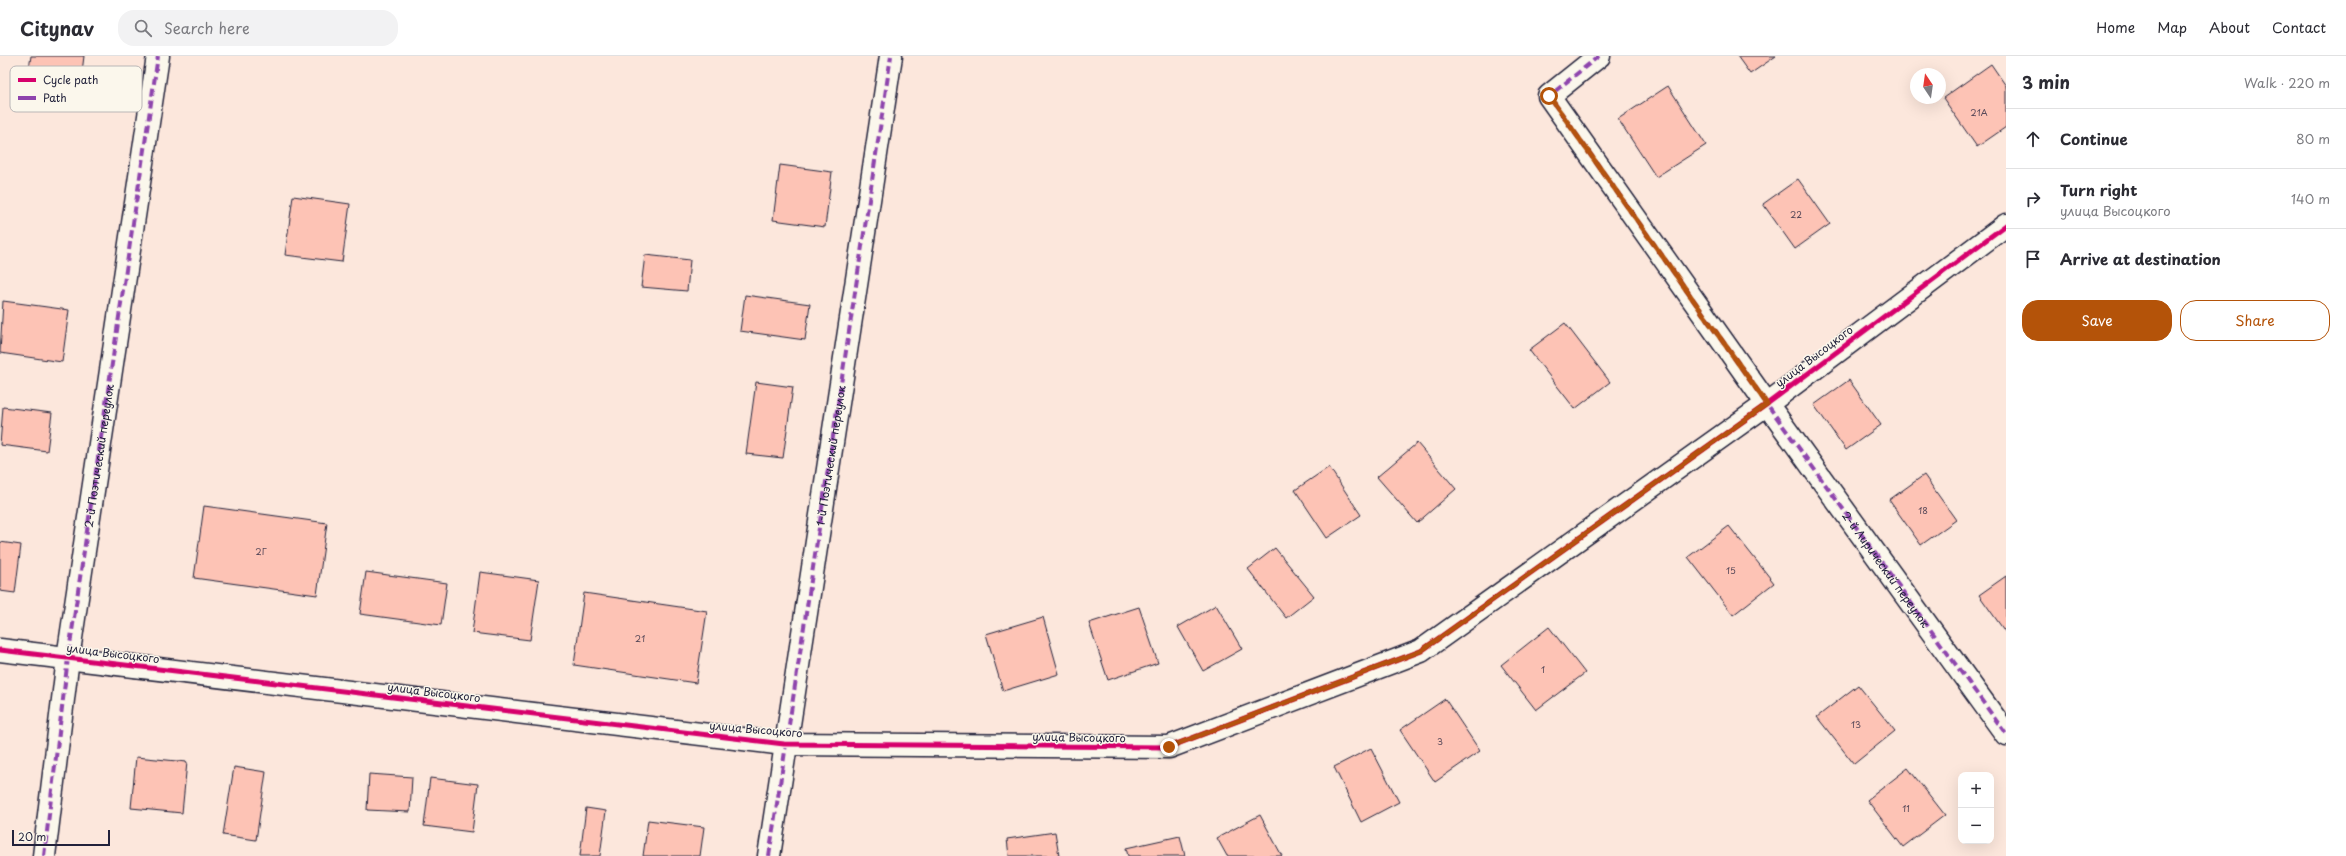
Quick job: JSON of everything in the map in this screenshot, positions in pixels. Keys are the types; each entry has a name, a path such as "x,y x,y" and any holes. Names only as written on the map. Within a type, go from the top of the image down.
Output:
{"street":[{"name":"2-й Поэтический переулок","path":"44,856 68,658 158,56"},
{"name":"1-й Поэтический переулок","path":"768,856 784,744 891,56"},
{"name":"2-й Лирический переулок","path":"1599,56 1549,96 1767,404 2006,734"},
{"name":"улица Высоцкого","path":"0,650 784,744 1169,747 1421,651 1767,404 2006,224"}],"building":[{"path":"31,56 84,56 83,66 29,66"},
{"path":"1737,56 1776,56 1750,74"},
{"path":"1991,64 2006,86 2006,127 1977,147 1946,102 1946,96"},
{"path":"1668,86 1706,145 1656,177 1618,119"},
{"path":"780,165 832,172 825,227 773,220"},
{"path":"1798,179 1830,224 1795,249 1763,204"},
{"path":"293,196 350,204 342,262 285,255"},
{"path":"645,255 690,260 687,291 641,287"},
{"path":"745,295 810,304 805,340 740,331"},
{"path":"3,301 69,310 62,362 0,353"},
{"path":"1565,323 1610,382 1575,409 1529,350"},
{"path":"1849,380 1881,425 1846,450 1814,405"},
{"path":"756,382 793,387 783,458 746,454"},
{"path":"3,407 52,413 47,451 0,445"},
{"path":"1417,443 1456,489 1417,523 1377,477"},
{"path":"1329,467 1361,515 1327,538 1295,490"},
{"path":"1924,475 1956,520 1921,545 1889,500"},
{"path":"204,506 327,523 317,595 194,578"},
{"path":"1729,526 1774,583 1733,615 1688,557"},
{"path":"0,542 21,545 15,593 0,591"},
{"path":"1275,548 1314,596 1286,618 1248,569"},
{"path":"366,572 447,583 441,625 360,614"},
{"path":"480,572 539,580 530,640 472,633"},
{"path":"2006,576 2006,633 1979,595"},
{"path":"584,593 707,611 696,683 574,665"},
{"path":"1216,605 1242,649 1203,671 1178,627"},
{"path":"1139,607 1158,663 1108,680 1089,623"},
{"path":"1043,617 1059,674 1003,691 986,634"},
{"path":"1549,627 1585,673 1536,710 1501,665"},
{"path":"1858,685 1895,731 1854,764 1817,717"},
{"path":"1445,699 1480,751 1435,782 1400,730"},
{"path":"1371,748 1399,802 1361,822 1334,767"},
{"path":"136,757 187,762 182,813 131,808"},
{"path":"234,767 266,772 256,840 223,835"},
{"path":"1908,768 1945,815 1903,847 1867,800"},
{"path":"369,774 412,777 410,812 367,810"},
{"path":"430,778 478,784 472,832 424,826"},
{"path":"586,808 606,811 600,856 580,856"},
{"path":"1260,815 1282,856 1227,856 1217,838"},
{"path":"648,820 704,827 700,856 643,856"},
{"path":"1055,832 1059,856 1009,856 1007,839"},
{"path":"1180,836 1185,856 1128,856 1126,848"}],"marked path":[{"path":"44,856 68,658 158,56"},
{"path":"769,856 891,56"},
{"path":"1599,56 1549,96 1767,404 2006,734"}],"cycle path":[{"path":"0,650 784,744 1169,747 1421,651 1767,404 2006,225"}],"route":[{"path":"1169,747 1421,651 1767,404 1549,96"}]}
